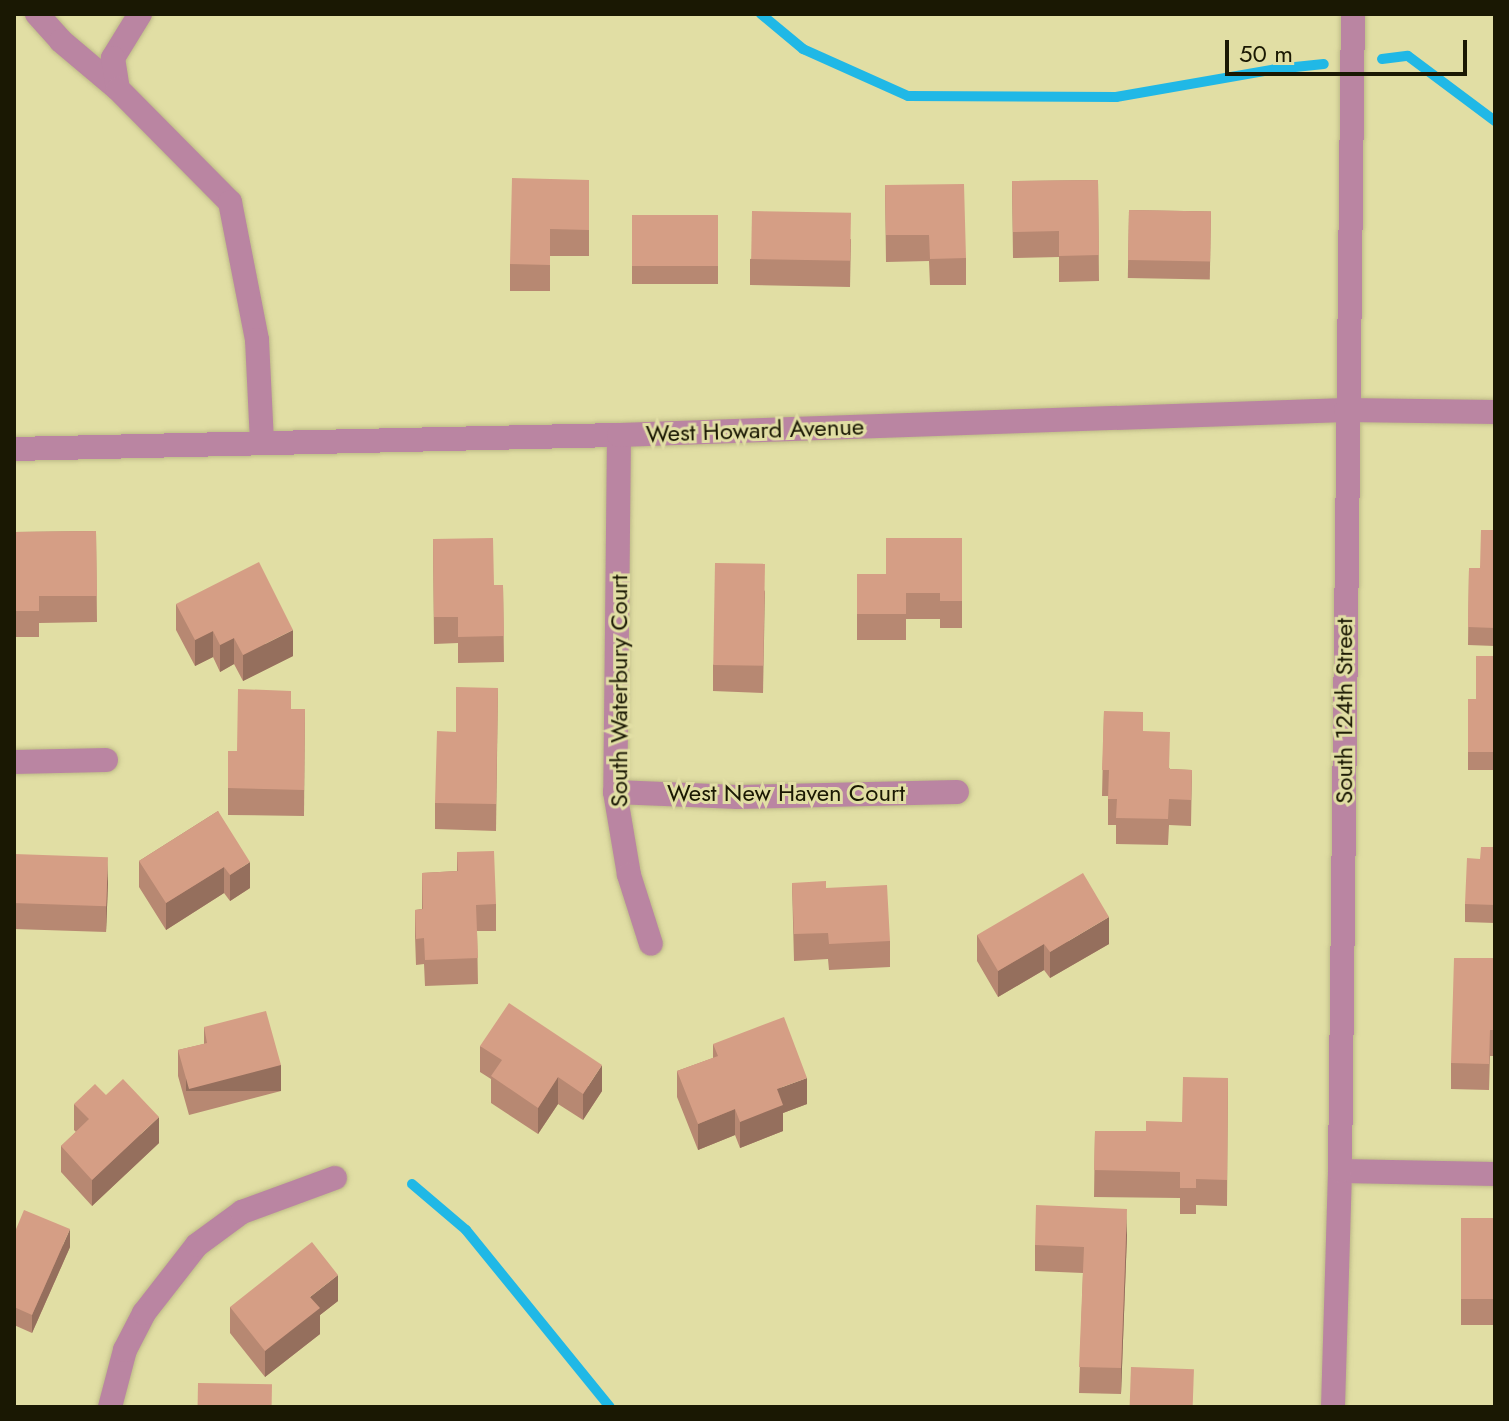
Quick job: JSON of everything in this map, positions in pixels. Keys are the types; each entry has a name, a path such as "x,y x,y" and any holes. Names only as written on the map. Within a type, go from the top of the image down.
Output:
{"street":[{"path":"37,14 61,41 118,89 230,202 257,340 262,443"},
{"path":"118,89 113,58 140,14"},
{"name":"South 124th Street","path":"1333,1407 1340,1171 1346,410 1353,14"},
{"name":"West Howard Avenue","path":"14,449 619,435 1346,410 1495,412"},
{"name":"South Waterbury Court","path":"619,435 615,792 629,875 651,944"},
{"path":"14,762 106,760"},
{"name":"West New Haven Court","path":"615,792 738,797 957,792"},
{"path":"1340,1171 1495,1174"},
{"path":"110,1407 125,1350 144,1313 197,1245 242,1212 335,1178"}],"building":[{"path":"512,178 589,180 589,230 550,229 550,265 510,264"},
{"path":"1098,180 1099,255 1059,256 1059,231 1013,232 1012,181"},
{"path":"964,184 966,258 930,259 929,235 886,235 885,185"},
{"path":"1129,210 1211,211 1210,261 1128,260"},
{"path":"752,211 851,213 850,261 751,259"},
{"path":"632,215 718,215 718,266 632,266"},
{"path":"1481,530 1495,530 1495,628 1468,627 1469,568 1480,568"},
{"path":"96,531 97,596 39,596 39,611 14,611 14,532"},
{"path":"493,538 494,585 503,585 504,636 458,637 458,617 434,617 433,539"},
{"path":"886,538 962,538 962,601 940,601 940,593 906,593 906,614 857,614 857,574 886,574"},
{"path":"259,562 293,630 243,655 234,638 220,645 213,631 195,640 176,604"},
{"path":"715,563 765,564 763,666 713,665"},
{"path":"1476,656 1495,656 1495,752 1468,752 1468,699 1476,699"},
{"path":"456,687 498,688 496,804 435,803 437,731 456,732"},
{"path":"238,689 291,691 291,709 305,709 304,790 228,788 228,751 237,751"},
{"path":"1104,711 1143,712 1143,731 1170,732 1169,769 1192,770 1191,800 1169,799 1168,819 1116,818 1117,799 1108,799 1109,770 1102,770"},
{"path":"218,811 250,862 230,875 224,867 166,903 139,861"},
{"path":"1481,847 1495,847 1495,905 1465,904 1467,858 1480,859"},
{"path":"494,851 496,904 476,905 478,958 425,960 424,938 416,939 415,910 423,909 422,873 458,871 457,852"},
{"path":"14,854 108,857 106,906 14,903"},
{"path":"1083,873 1109,917 1050,952 1044,944 998,971 977,935"},
{"path":"826,881 826,888 887,885 890,941 829,944 828,933 794,934 792,883"},
{"path":"1454,958 1495,958 1495,1030 1490,1030 1489,1064 1451,1063"},
{"path":"509,1003 602,1065 583,1094 558,1077 538,1108 491,1076 502,1060 480,1046"},
{"path":"266,1011 281,1065 189,1089 178,1050 207,1043 204,1027"},
{"path":"784,1017 807,1078 777,1089 783,1105 740,1122 735,1109 698,1124 677,1071 718,1056 713,1044"},
{"path":"1183,1077 1228,1078 1227,1180 1196,1179 1196,1188 1180,1188 1180,1172 1094,1170 1095,1131 1146,1131 1146,1121 1182,1122"},
{"path":"123,1079 159,1117 92,1180 61,1146 89,1119 74,1104 95,1084 106,1095"},
{"path":"1036,1205 1127,1209 1121,1368 1079,1367 1084,1247 1035,1245"},
{"path":"24,1210 70,1229 32,1315 14,1307 14,1234"},
{"path":"1461,1218 1495,1218 1495,1299 1461,1299"},
{"path":"312,1242 338,1275 310,1297 320,1308 265,1351 230,1307"},
{"path":"1131,1367 1194,1369 1193,1407 1130,1407"},
{"path":"198,1383 272,1384 272,1407 198,1407"}],"waterway":[{"path":"761,14 803,49 908,96 1116,97 1276,69 1324,64"},
{"path":"1382,59 1408,56 1495,121"},
{"path":"412,1184 466,1230 610,1407"}]}
